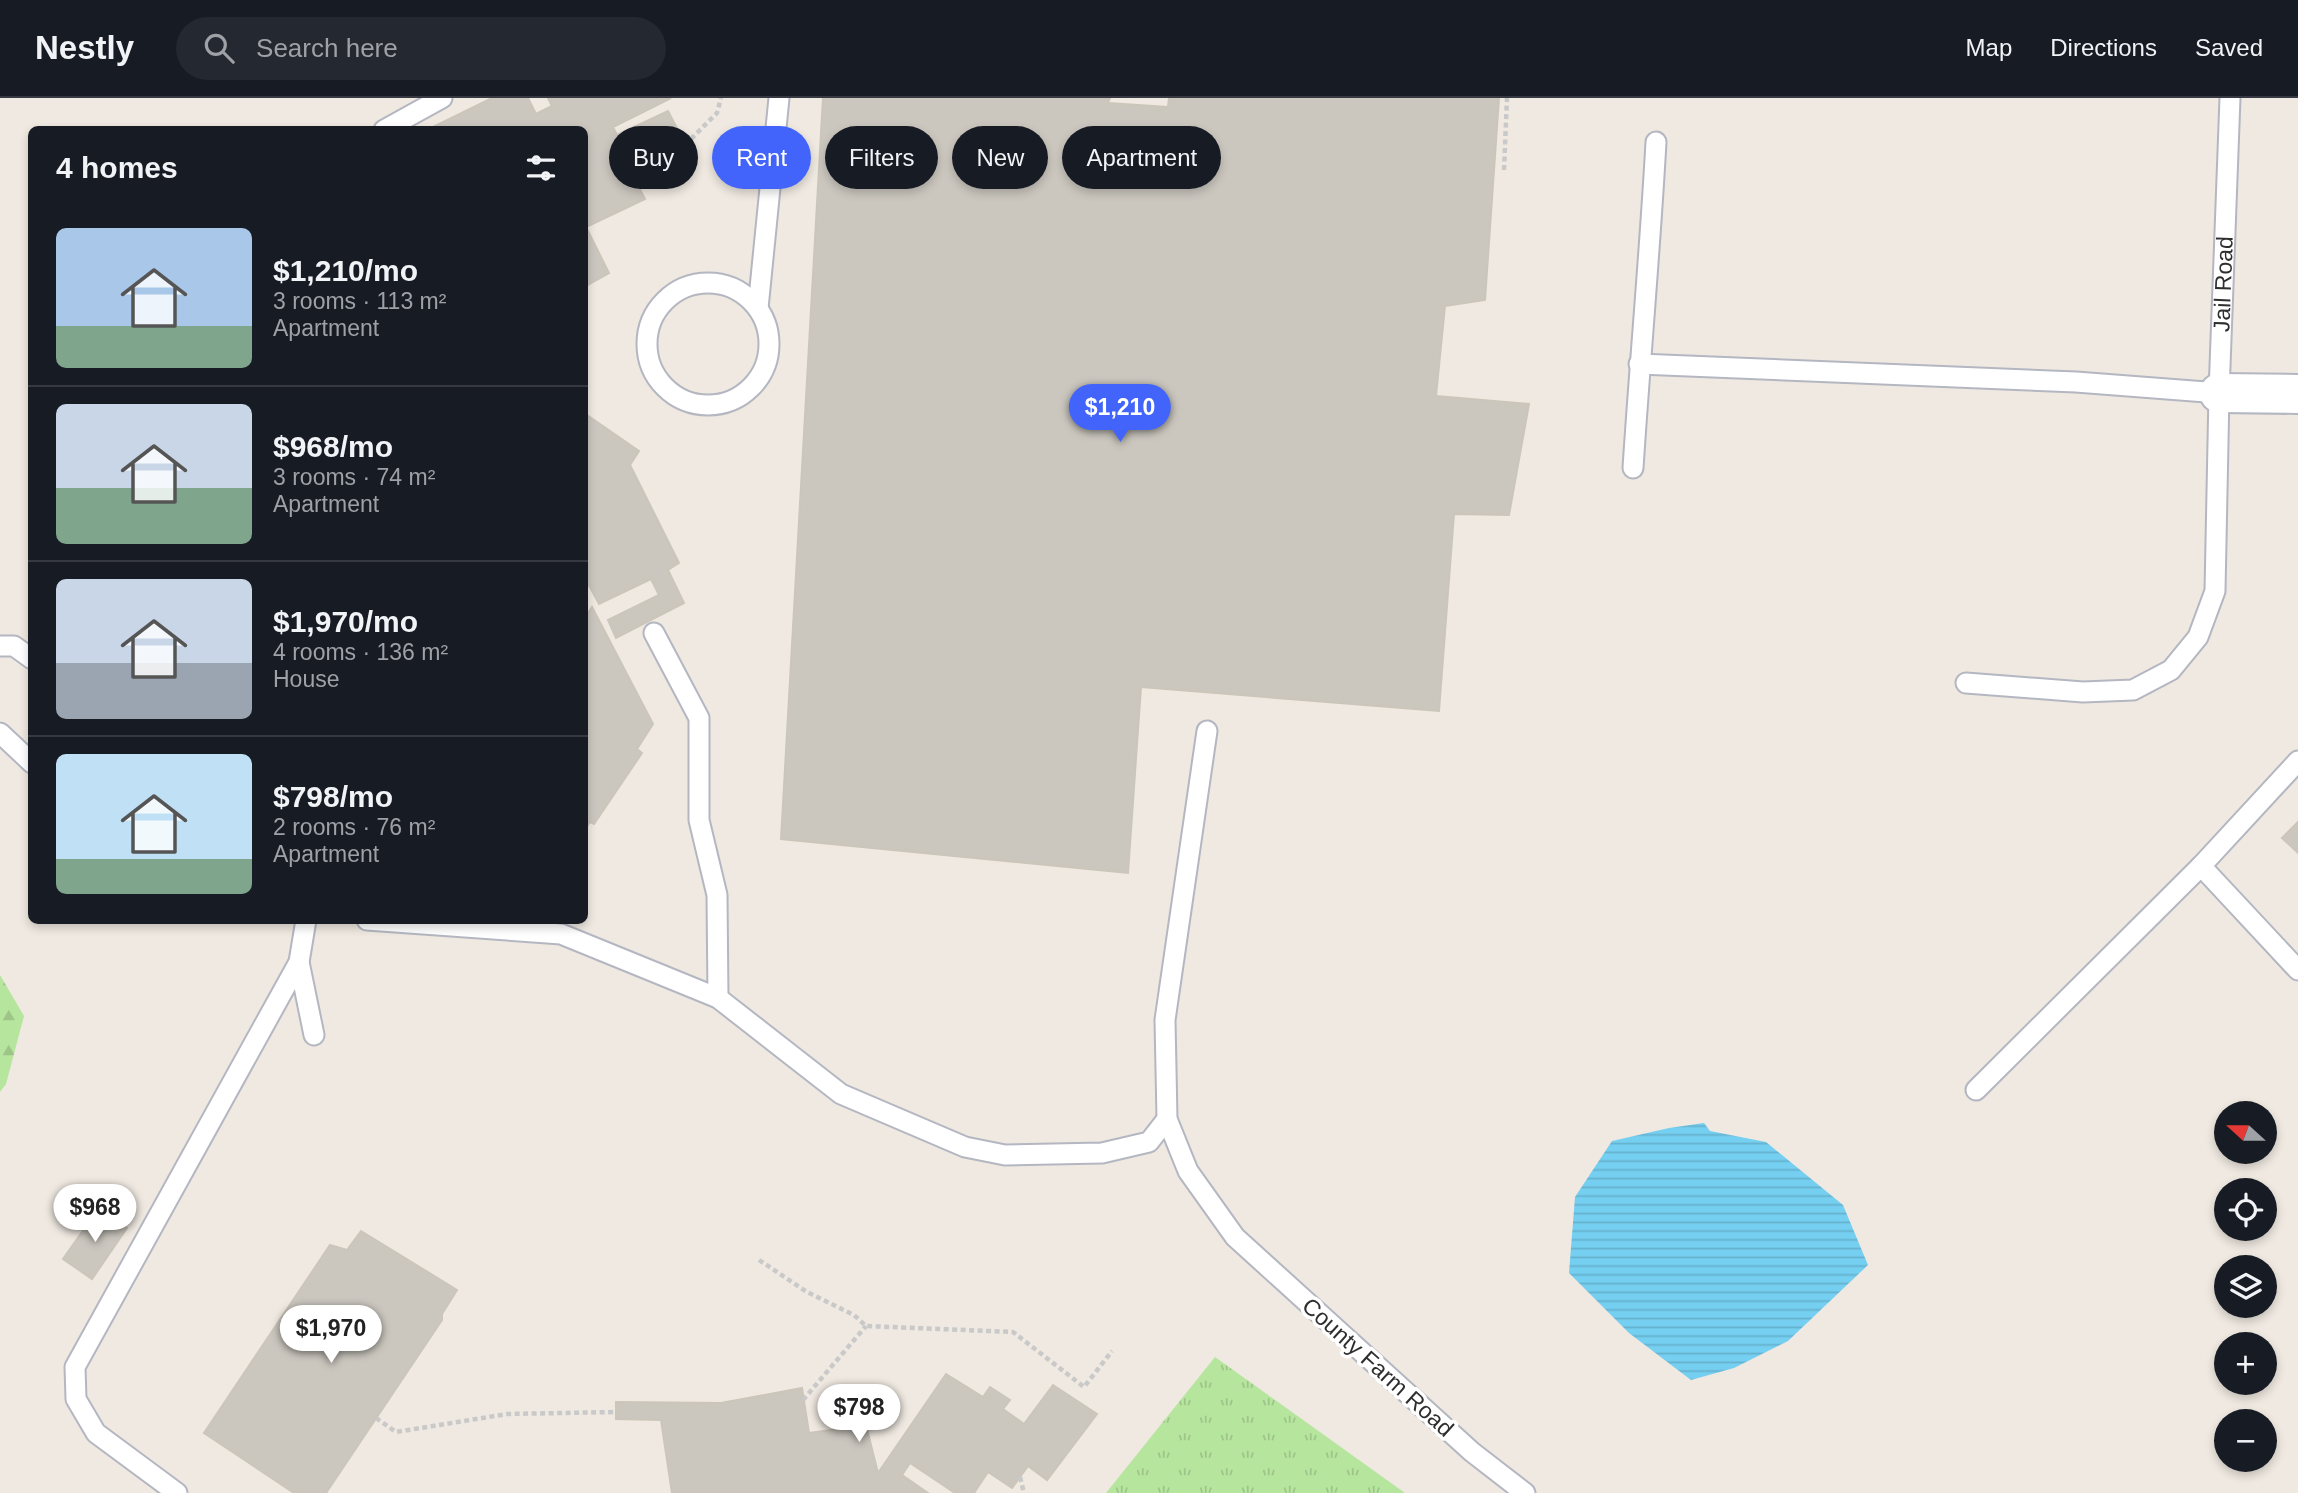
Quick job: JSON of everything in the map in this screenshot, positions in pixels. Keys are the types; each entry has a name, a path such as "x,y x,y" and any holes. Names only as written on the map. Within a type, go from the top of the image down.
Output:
{"street":[{"path":"2219,393 2298,394"}],"lane":[{"path":"391,126 442,98"},
{"path":"758,308 743,293 724,285 703,282 683,287 666,299 653,315 647,335 648,356 655,375 668,391 687,401 707,406 726,403 743,394 757,381 766,363 769,344 766,325 758,308 779,98"},
{"name":"Jail Road","path":"1966,683 2083,692 2133,690 2171,670 2198,637 2215,591 2230,98"},
{"path":"1633,468 1656,142"},
{"path":"1639,364 2062,381 2219,393"},
{"path":"654,633 699,718 699,820 717,895 718,998"},
{"path":"0,646 14,646 28,656"},
{"path":"422,924 561,934 718,998 841,1094 965,1147 1005,1156 1102,1153 1149,1142 1167,1119 1166,1020 1207,731"},
{"path":"0,733 28,759"},
{"path":"1976,1090 2201,866 2298,761"},
{"path":"2201,866 2298,970"},
{"path":"177,1493 96,1433 76,1399 75,1367 299,962 305,924"},
{"path":"299,962 314,1035"},
{"name":"County Farm Road","path":"1167,1119 1188,1171 1235,1237 1472,1452 1525,1493"}],"path":[{"path":"698,132 717,113 722,98"},
{"path":"1503,170 1506,100 1514,98"},
{"path":"759,1260 807,1293 854,1315 866,1326 1013,1332 1084,1387 1112,1351"},
{"path":"803,1400 866,1326"},
{"path":"376,1418 396,1432 507,1413 616,1412"},
{"path":"1020,1477 1024,1493"}],"green space":[{"path":"0,975 24,1016 6,1084 0,1092"},
{"path":"1215,1357 1405,1493 1106,1493"}],"water":[{"path":"1704,1123 1710,1131 1766,1142 1843,1205 1868,1265 1788,1341 1734,1368 1691,1380 1629,1333 1569,1273 1575,1197 1612,1141"}],"building":[{"path":"492,98 528,98 536,114 552,106 548,98 671,98 615,126 609,126 609,189 640,189 645,199 588,226 588,126 435,126"},
{"path":"823,98 1110,98 1108,103 1168,107 1169,98 1499,98 1485,300 1445,306 1436,396 1529,404 1509,515 1454,514 1439,711 1141,687 1128,873 781,839"},
{"path":"668,111 676,126 636,126"},
{"path":"588,231 609,273 588,285"},
{"path":"588,416 639,451 630,465 679,563 668,570 684,603 616,638 608,620 659,595 651,579 599,604 588,583"},
{"path":"592,607 653,724 637,749 642,753 594,824 590,822 588,825 588,613"},
{"path":"2298,822 2298,853 2282,838"},
{"path":"99,1208 127,1228 92,1279 63,1259"},
{"path":"361,1231 457,1290 442,1314 442,1320 326,1493 294,1493 204,1433 330,1245 347,1250"},
{"path":"946,1374 983,1397 990,1387 1010,1400 1003,1409 1024,1424 1053,1385 1097,1414 1047,1480 1028,1466 1012,1488 988,1472 974,1493 955,1493 910,1463 902,1475 928,1493 672,1493 661,1420 616,1419 616,1402 721,1403 802,1388 809,1433 866,1425 878,1473"}]}
